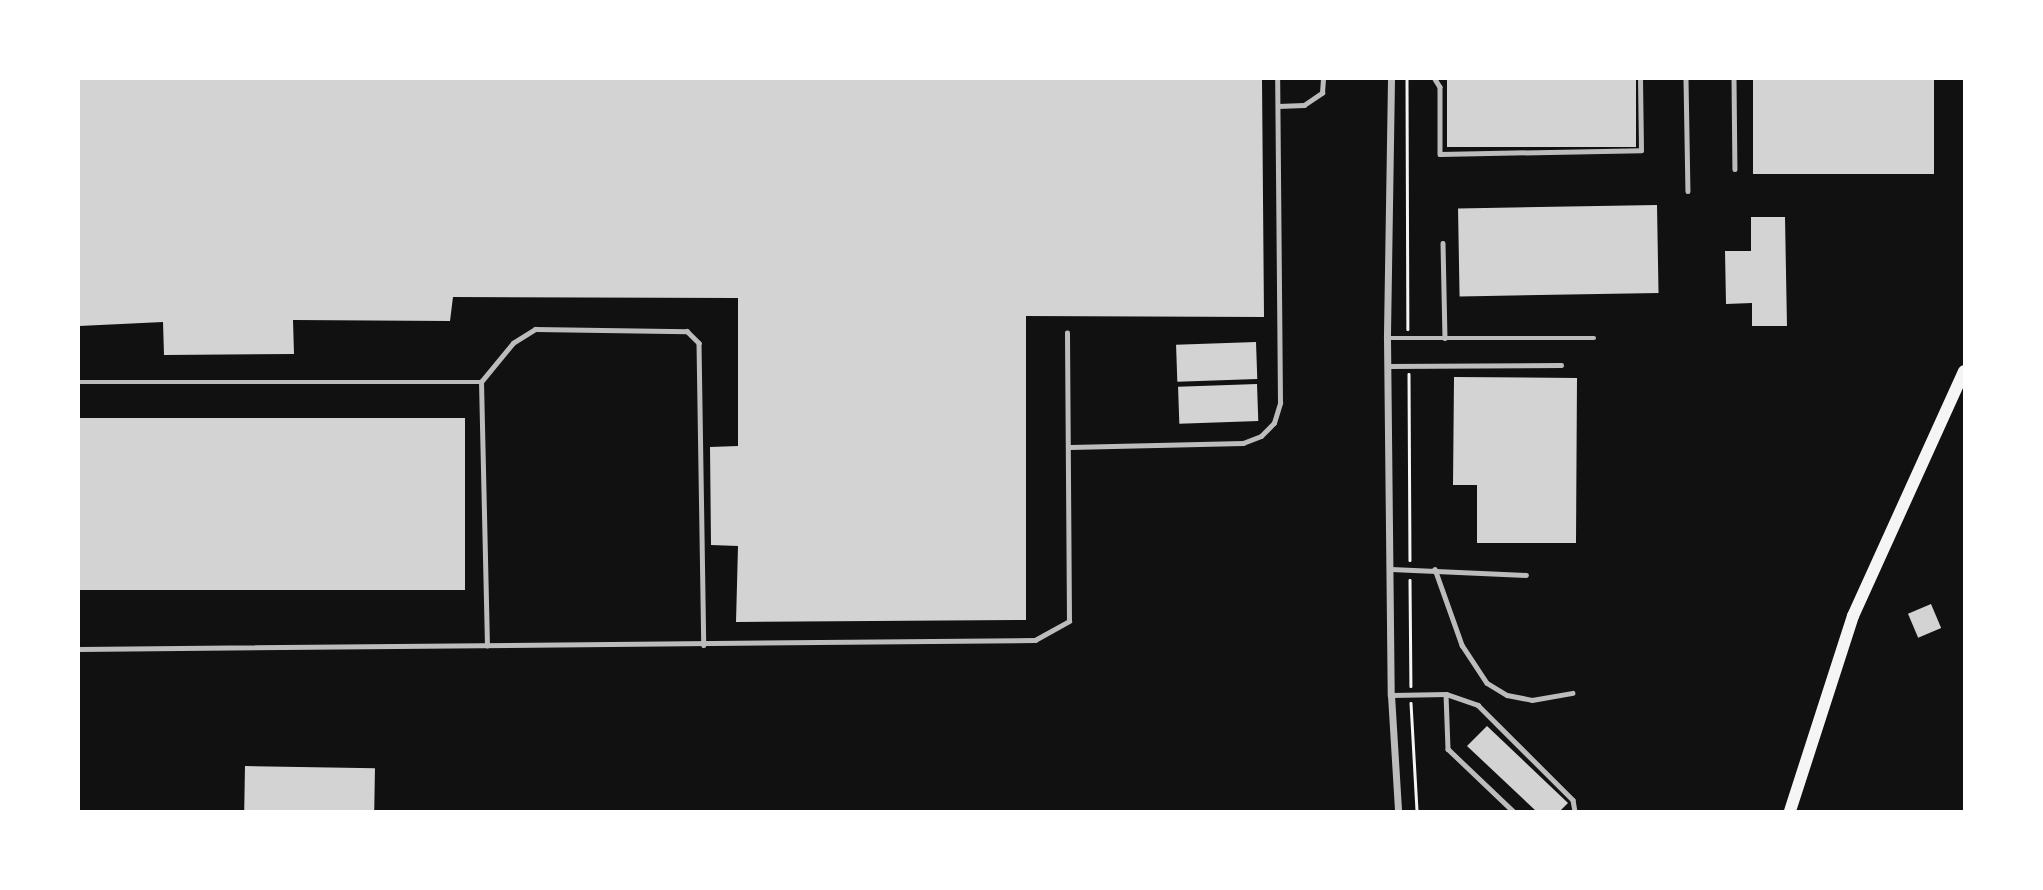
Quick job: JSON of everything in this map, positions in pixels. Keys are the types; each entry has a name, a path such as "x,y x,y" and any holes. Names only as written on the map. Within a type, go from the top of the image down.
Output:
{"main road":[{"path":"1790,811 1853,616 1964,371"}],"street":[{"path":"1391,79 1387,338 1391,695 1396,809"}],"lane":[{"path":"1070,447 1242,443 1261,436 1274,423 1280,403 1278,79"},
{"path":"1278,106 1304,105 1322,93 1323,79"},
{"path":"1435,79 1440,87 1440,155 1641,150 1640,79"},
{"path":"1686,79 1688,191"},
{"path":"1734,79 1735,169"},
{"path":"1443,243 1445,338"},
{"path":"487,646 481,383 513,343 535,329 687,331 699,343 704,645"},
{"path":"79,649 1035,640 1052,634 1069,621 1070,447 1067,334"},
{"path":"1387,338 1594,338"},
{"path":"1388,366 1561,365"},
{"path":"79,382 481,383"},
{"path":"1391,569 1526,575"},
{"path":"1435,569 1462,645 1487,683 1507,695 1532,700 1572,693"},
{"path":"1391,695 1446,694 1488,712 1573,800 1576,811"},
{"path":"1446,694 1448,749 1513,811"}],"path":[{"path":"1407,79 1408,338"},
{"path":"1409,366 1411,694 1416,811"}],"building":[{"path":"79,79 1262,79 1264,317 1026,316 1026,620 736,622 738,546 711,545 710,447 738,446 738,298 453,297 450,321 293,320 294,354 164,355 163,322 79,326"},
{"path":"1447,79 1636,79 1636,147 1447,147"},
{"path":"1753,79 1934,79 1934,174 1753,174"},
{"path":"1657,205 1659,293 1460,296 1458,208"},
{"path":"1751,217 1785,217 1787,326 1752,326 1752,303 1726,304 1725,251 1751,251"},
{"path":"1256,342 1257,379 1177,382 1176,345"},
{"path":"1454,377 1577,378 1576,543 1477,543 1477,485 1453,485"},
{"path":"1257,384 1258,421 1179,424 1178,387"},
{"path":"79,418 465,418 465,590 79,590"},
{"path":"1931,604 1941,628 1918,638 1908,614"},
{"path":"1487,726 1568,803 1560,811 1536,811 1467,746"},
{"path":"245,766 375,768 374,811 244,811"}]}
